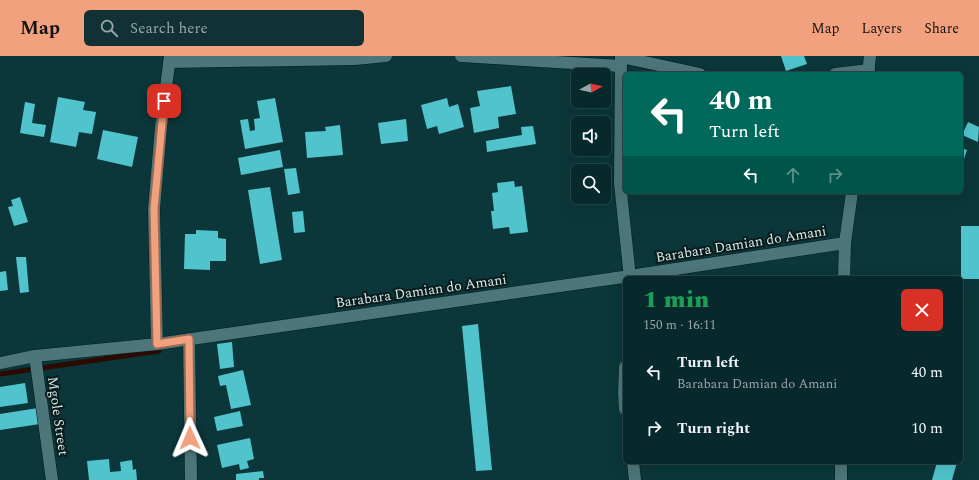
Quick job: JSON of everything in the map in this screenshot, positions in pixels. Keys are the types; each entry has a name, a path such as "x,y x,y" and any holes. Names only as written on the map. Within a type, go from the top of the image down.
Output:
{"street":[{"path":"157,344 154,209 161,127 170,59 355,59 386,56"},
{"path":"461,56 620,59 689,72"},
{"path":"868,72 870,56"},
{"path":"620,59 620,183 630,276"},
{"path":"844,276 845,243 852,194"},
{"name":"Barabara Damian do Amani","path":"636,276 845,243"},
{"name":"Barabara Damian do Amani","path":"0,362 35,356 157,344 623,278"},
{"path":"189,339 191,480"},
{"name":"Mgole Street","path":"35,356 52,480"},
{"path":"633,464 635,480"},
{"path":"841,464 841,480"}],"building":[{"path":"781,56 804,56 807,64 786,71"},
{"path":"511,86 516,114 498,117 499,128 474,133 470,108 480,106 477,91"},
{"path":"58,97 85,102 83,110 96,112 92,134 79,132 76,147 50,142"},
{"path":"275,98 283,142 245,149 240,120 248,119 250,131 255,130 254,119 260,118 257,101"},
{"path":"447,98 449,107 458,104 464,127 439,134 437,126 427,129 421,105"},
{"path":"25,102 35,104 32,123 46,125 44,137 20,133"},
{"path":"406,119 408,141 381,144 378,123"},
{"path":"968,122 979,127 978,142 963,135"},
{"path":"340,125 343,155 307,158 305,132 326,131 325,127"},
{"path":"533,126 536,144 487,152 486,141 522,135 521,127"},
{"path":"103,130 138,137 132,167 97,159"},
{"path":"963,149 967,150 963,159"},
{"path":"280,150 283,167 241,175 238,158"},
{"path":"296,168 300,193 288,195 284,169"},
{"path":"514,181 515,187 522,186 528,232 510,234 509,227 493,229 491,211 494,211 492,193 498,192 497,183"},
{"path":"270,187 282,260 260,264 248,190"},
{"path":"20,197 28,222 14,226 8,207 13,206 11,200"},
{"path":"303,211 305,232 294,233 292,212"},
{"path":"961,226 979,226 979,279 963,279 963,276 961,276"},
{"path":"196,230 218,231 218,238 226,239 226,261 210,261 210,270 184,269 185,234 196,234"},
{"path":"16,257 26,257 29,292 20,293"},
{"path":"6,271 8,290 0,291 0,272"},
{"path":"478,324 492,470 476,471 462,326"},
{"path":"232,342 234,367 220,369 217,344"},
{"path":"243,370 251,405 231,409 226,385 220,386 218,376"},
{"path":"25,383 28,403 0,407 0,387"},
{"path":"38,408 40,424 0,430 0,414"},
{"path":"240,411 243,426 217,431 214,417"},
{"path":"250,438 254,459 247,461 249,468 240,470 239,464 222,468 217,445"},
{"path":"109,459 110,472 121,471 120,462 132,460 133,470 136,469 137,480 89,480 87,461"},
{"path":"936,464 956,464 952,480 932,480"},
{"path":"263,471 264,478 259,478 259,480 236,480 236,474"}],"waterway":[{"path":"0,374 159,351"}],"route":[{"path":"164,101 154,209 157,344 189,339 190,438"}]}
